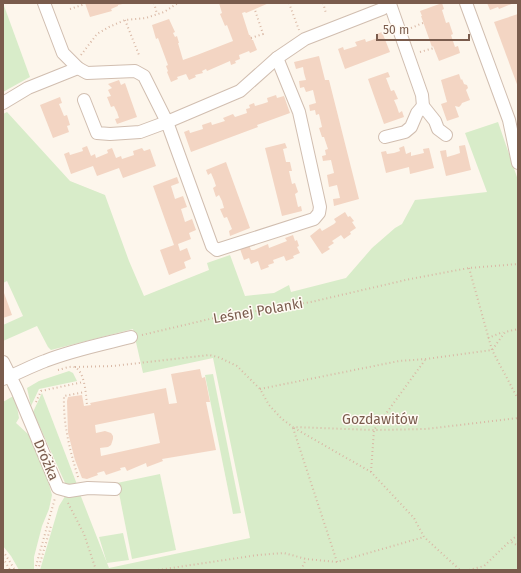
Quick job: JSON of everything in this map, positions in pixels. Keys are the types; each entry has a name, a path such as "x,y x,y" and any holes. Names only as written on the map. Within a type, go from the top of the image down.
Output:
{"street":[{"path":"44,3 64,53 79,63 87,72 135,71 144,76 167,122 212,246 216,250 314,219 319,213 320,207 299,112 277,58"},
{"path":"466,3 509,120 518,163"},
{"path":"84,100 97,133 110,134 140,132 240,92 277,58 303,40 390,4 422,95 423,106 435,121 438,129 446,135"},
{"path":"3,103 28,88 79,63"},
{"path":"385,137 405,132 411,127 417,113 423,106"},
{"path":"6,378 47,360 132,337"},
{"name":"Dróżka","path":"3,362 6,378 17,390 58,488"},
{"path":"58,488 69,491 88,488 115,489"}],"path":[{"path":"154,3 157,14"},
{"path":"79,63 97,34 125,20 146,18 178,3"},
{"path":"289,3 303,40"},
{"path":"323,3 326,13"},
{"path":"70,9 85,4"},
{"path":"251,38 263,34 255,10"},
{"path":"125,20 139,54"},
{"path":"410,28 423,23"},
{"path":"418,53 434,48"},
{"name":"Leśnej Polanki","path":"132,337 214,318 311,302 410,279 469,268 518,264"},
{"path":"469,268 492,350 518,400"},
{"path":"488,338 518,329"},
{"path":"260,389 399,361 492,350 505,332"},
{"path":"57,371 69,367 113,366 209,355 218,357 237,366 260,389 269,405 293,427 371,472 414,518 424,537 460,570"},
{"path":"371,472 374,430 426,359"},
{"path":"75,367 80,372 87,406"},
{"path":"34,404 41,391 83,382"},
{"path":"82,490 69,449 63,402 64,396 85,392"},
{"name":"Gozdawitów","path":"293,427 374,430 426,429 518,418"},
{"path":"293,427 337,562"},
{"path":"58,488 63,493 84,534 96,570"},
{"name":"Dróżka","path":"37,570 36,566 58,488"},
{"path":"37,570 51,526"},
{"path":"469,570 484,566 518,535"},
{"path":"158,570 265,554 284,553 306,559 337,562 424,537"},
{"path":"510,541 518,546"},
{"path":"3,551 15,570"},
{"path":"3,558 10,570"},
{"path":"301,570 306,559"}],"green space":[{"path":"3,3 30,77 3,92"},
{"path":"7,112 70,181 105,195 129,261 144,296 209,270 207,263 230,255 245,296 274,293 289,285 291,292 346,278 372,248 395,228 402,224 415,200 487,192 465,133 498,122 518,180 518,570 40,570 59,506 67,493 80,494 109,568 250,538 213,358 143,373 133,329 51,350 37,326 3,341 3,325 23,316 7,281 3,283 3,114"},
{"path":"69,371 73,373 77,381 39,389 31,406 27,388 39,381"},
{"path":"213,374 241,513 233,514 205,375"},
{"path":"42,393 78,487 66,485 33,412"},
{"path":"15,395 19,418 16,423 29,435 47,477 52,495 34,557 34,570 19,570 3,546 3,402"},
{"path":"160,474 176,550 132,559 117,483"},
{"path":"123,533 129,560 107,563 99,537"}],"building":[{"path":"85,3 127,3 118,5 111,9 112,11 90,17"},
{"path":"219,3 269,3 246,13 242,13 249,35 257,50 239,55 240,59 231,65 230,61 207,71 206,69 202,71 203,73 195,75 196,77 189,80 186,74 177,77 178,79 171,82 167,72 166,66 168,65 158,38 156,39 152,25 169,19 175,32 173,33 175,37 177,36 183,60 233,41 227,25 225,26 220,14 222,13"},
{"path":"442,3 444,9 442,10 446,23 449,22 455,47 458,46 460,53 439,61 433,46 432,47 420,11"},
{"path":"487,3 514,3 499,9 498,7 490,10"},
{"path":"518,14 518,87 494,22"},
{"path":"382,32 390,52 345,69 338,49 343,47 344,50 357,46 355,42 365,39 366,42 378,38 377,34"},
{"path":"319,56 325,80 329,80 359,199 334,206 333,199 340,198 337,185 329,187 327,175 334,173 331,160 323,161 322,156 326,155 325,150 328,149 319,128 322,127 319,114 316,115 315,110 310,111 309,105 316,103 313,90 306,92 304,87 300,88 299,81 306,80 303,67 296,69 294,62"},
{"path":"388,72 390,77 386,78 391,91 394,90 398,99 394,100 399,113 402,111 404,117 384,124 368,79"},
{"path":"459,74 461,80 462,79 464,84 467,85 468,88 466,90 470,100 462,103 459,107 455,106 459,117 447,121 441,104 447,102 441,80"},
{"path":"119,80 121,85 125,83 137,117 117,124 115,119 119,118 117,112 114,106 111,107 107,97 111,96 108,90 112,88 108,84"},
{"path":"276,95 277,98 284,96 290,113 257,125 258,127 191,152 184,132 189,130 190,133 203,129 202,125 211,122 212,125 225,121 223,118 233,114 235,117 247,113 246,109 250,108 249,105 254,103 255,106 268,102 267,98"},
{"path":"60,97 62,103 59,104 64,116 67,115 70,125 67,126 69,132 53,138 40,105"},
{"path":"285,143 287,148 283,149 286,162 290,162 292,171 289,171 292,184 295,183 298,192 295,194 298,207 301,206 302,211 282,216 265,148"},
{"path":"465,145 471,170 446,176 440,151 446,150 447,157 460,153 459,146"},
{"path":"87,146 91,156 95,154 96,158 108,153 107,150 112,148 116,158 121,156 122,159 134,155 133,151 142,148 144,151 150,149 156,166 123,178 119,168 97,176 93,166 71,174 64,154 69,152 70,155 83,151 82,148"},
{"path":"404,146 406,154 411,152 411,156 424,153 423,149 429,148 434,168 410,174 409,167 386,173 381,152 386,151 387,154 394,153 400,151 399,148"},
{"path":"226,162 250,228 230,236 229,231 232,229 227,217 224,218 220,209 224,208 222,201 219,195 216,197 213,188 216,186 214,180 211,173 208,175 206,170"},
{"path":"177,177 179,183 171,186 175,199 183,196 187,207 181,209 185,222 192,219 196,230 189,233 191,239 178,244 180,251 187,248 191,259 184,262 186,268 169,275 160,250 174,245 153,186"},
{"path":"345,212 348,217 350,216 354,221 352,222 356,228 344,239 341,235 332,241 334,243 328,247 330,249 322,254 310,236 320,228 322,231 334,224 336,222 334,219"},
{"path":"293,235 295,241 297,240 299,246 297,247 300,253 293,256 294,258 286,261 284,256 273,260 274,263 261,270 258,261 251,264 249,258 244,260 240,249 249,245 251,250 254,250 268,244 269,248 287,241 285,238"},
{"path":"4,293 12,315 3,318 3,294"},
{"path":"200,369 202,378 205,377 210,402 206,402 216,450 162,459 163,461 147,467 146,463 127,471 125,467 120,468 121,470 106,475 104,471 87,479 82,478 75,460 68,433 68,397 82,395 84,406 91,405 90,403 166,388 169,404 177,403 171,374","holes":["154,413 160,443 101,456 100,448 111,445 113,436 111,433 105,431 96,433 95,425"]}]}
